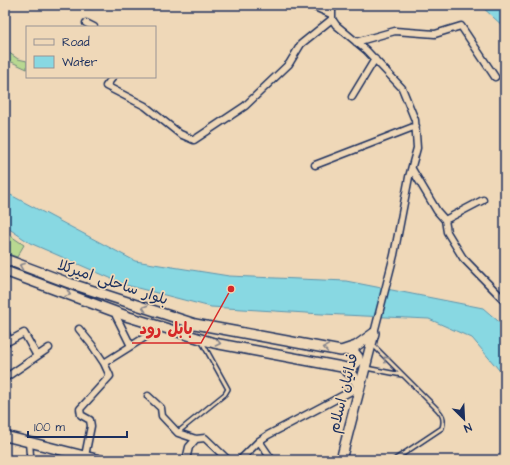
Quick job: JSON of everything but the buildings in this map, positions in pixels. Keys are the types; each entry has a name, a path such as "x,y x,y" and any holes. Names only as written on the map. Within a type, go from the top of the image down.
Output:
{"main road":[{"name":"بلوار ساحلی امیرکلا","path":"5,259 69,283 195,324 341,350 356,346 374,333"},
{"name":"بلوار ساحلی امیرکلا","path":"5,271 129,317 214,343 342,367"},
{"name":"فدائیان اسلام","path":"341,460 370,343 374,333"},
{"path":"341,350 354,352 358,356 358,361 354,367 342,367"},
{"path":"342,367 352,375 359,387"},
{"path":"5,436 100,460"}],"street":[{"path":"310,5 332,16"},
{"path":"332,5 332,16 336,26 375,59 402,88 416,126 417,148 394,254 374,333"},
{"path":"112,78 106,86 145,106 180,134 194,140 245,106 290,64 301,44 332,16"},
{"path":"86,23 92,26"},
{"path":"356,42 394,31 435,34 461,26 495,77"},
{"path":"352,97 375,59"},
{"path":"315,165 416,126"},
{"path":"412,169 444,220 447,232 462,258 505,301"},
{"path":"444,220 483,200"},
{"path":"116,316 131,346"},
{"path":"79,329 104,363 110,376 80,409 81,415 90,420 91,426 84,456"},
{"path":"5,331 9,341 24,333 37,356"},
{"path":"104,363 147,336"},
{"path":"5,378 49,348"},
{"path":"240,460 259,441 268,435 359,387"},
{"path":"148,396 161,408 162,416 178,432 196,439 205,438 228,460"},
{"path":"186,460 189,447 196,439"},
{"path":"259,441 272,460"},
{"path":"29,442 30,455 33,460"}],"lane":[{"path":"178,432 225,394 228,389 200,338"},
{"path":"370,343 435,406 442,415 444,421 442,428 394,460"},
{"path":"364,367 402,375"}],"green space":[{"path":"5,50 18,59 26,61 26,69 5,59"},
{"path":"5,232 24,245 17,257 5,253"}],"water":[{"path":"480,5 505,5 505,28"},
{"path":"5,192 135,261 229,276 346,281 483,308 505,327 505,377 472,338 429,319 211,307 126,285 30,243 5,226"}],"place":[{"name":"بابل رود","path":"231,289"}]}
